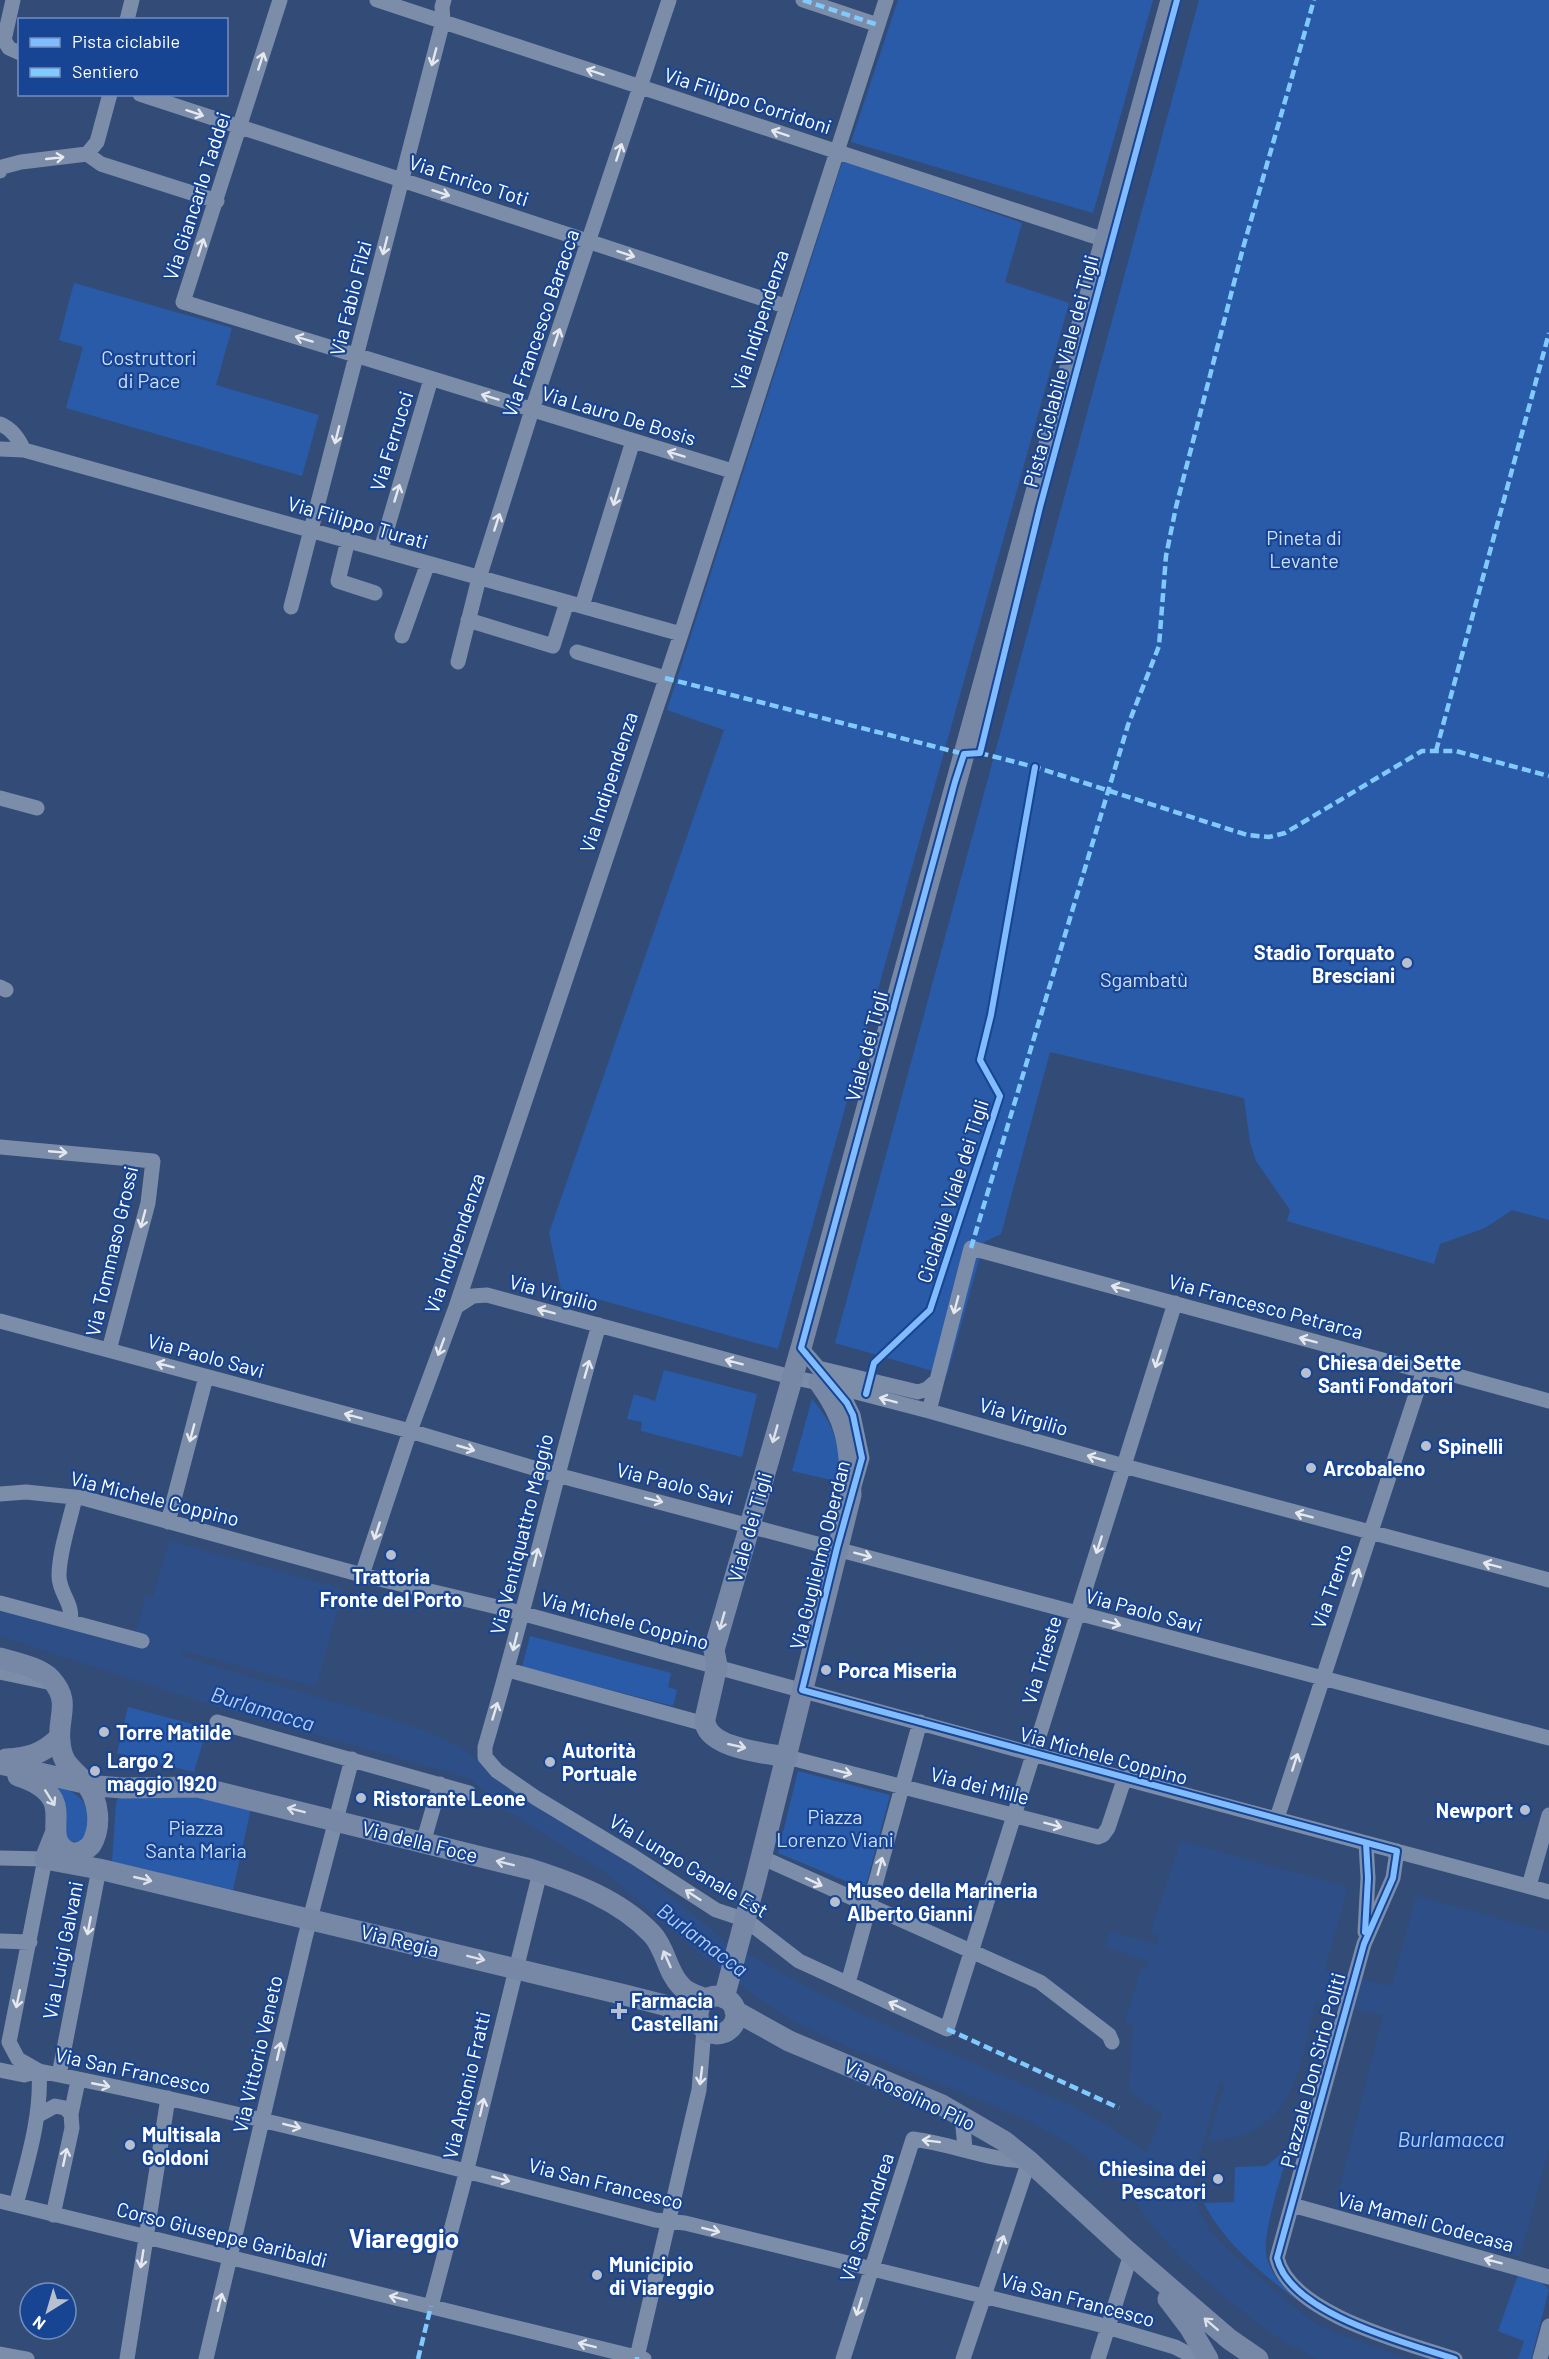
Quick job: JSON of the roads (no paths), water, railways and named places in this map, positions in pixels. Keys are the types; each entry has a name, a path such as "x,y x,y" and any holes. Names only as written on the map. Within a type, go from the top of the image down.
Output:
{"street":[{"path":"13,0 4,40 9,48 18,52"},
{"path":"128,18 132,0"},
{"name":"Via Giancarlo Taddei","path":"183,302 280,0"},
{"name":"Via Filippo Corridoni","path":"378,0 1105,240"},
{"name":"Via Fabio Filzi","path":"291,607 443,21 444,0"},
{"name":"Via Francesco Baracca","path":"458,662 479,578 532,410 669,0"},
{"path":"803,0 878,25"},
{"name":"Via Indipendenza","path":"362,1575 410,1431 456,1307 466,1271 681,634 785,306 886,0"},
{"name":"Viale dei Tigli","path":"705,1724 717,1666 714,1650 801,1348 1171,0"},
{"path":"87,154 97,142 109,96"},
{"name":"Via Enrico Toti","path":"146,96 785,306"},
{"path":"0,171 2,167 21,162 87,154 101,164 217,201"},
{"name":"Via Lauro De Bosis","path":"183,302 732,471"},
{"name":"Via Ferrucci","path":"381,549 431,379"},
{"path":"0,424 7,427 18,438 24,450"},
{"path":"468,620 553,646 574,604 633,441"},
{"name":"Via Filippo Turati","path":"0,448 24,450 681,634"},
{"path":"348,540 338,581 375,593"},
{"path":"402,636 428,563"},
{"path":"578,652 665,678"},
{"path":"0,798 37,807"},
{"name":"Via Tommaso Grossi","path":"0,1147 153,1161 147,1203 109,1350"},
{"name":"Via Francesco Petrarca","path":"936,1381 971,1248 1412,1368 1425,1367 1549,1401"},
{"name":"Via Virgilio","path":"466,1271 473,1284 487,1295"},
{"name":"Via Virgilio","path":"456,1307 473,1296 487,1295 791,1377 823,1379 1124,1466 1549,1580"},
{"name":"Via Trieste","path":"947,2030 1175,1303"},
{"name":"Via Paolo Savi","path":"0,1321 1077,1614 1549,1738"},
{"name":"Via Ventiquattro Maggio","path":"483,1753 508,1670 557,1474 599,1325"},
{"path":"801,1348 823,1379 918,1392 927,1389 936,1381"},
{"name":"Via Trento","path":"1277,1818 1425,1367"},
{"path":"168,1522 206,1377"},
{"name":"Via Guglielmo Oberdan","path":"717,2010 745,1922 851,1495 850,1461 844,1426 823,1379"},
{"path":"928,1411 936,1381"},
{"name":"Via Michele Coppino","path":"0,1494 26,1492 75,1497 362,1575 522,1614 717,1666 1034,1754 1549,1892"},
{"path":"70,1622 70,1607 59,1581 59,1568 75,1497"},
{"path":"0,1602 142,1641"},
{"path":"0,1658 42,1672 55,1684 61,1694 63,1704 59,1738 67,1765 86,1783 96,1808 97,1830 89,1847 72,1853 59,1844 55,1834"},
{"path":"508,1670 705,1724 714,1737 724,1743 787,1757"},
{"path":"0,1672 55,1684"},
{"path":"217,1722 469,1793"},
{"path":"848,1983 920,1722"},
{"path":"0,1759 27,1758 42,1752 59,1738"},
{"path":"0,1751 27,1758 46,1766 60,1776"},
{"name":"Via Lungo Canale Est","path":"483,1753 492,1766 536,1798 716,1910 745,1922 799,1961 947,2030"},
{"name":"Via dei Mille","path":"787,1757 1101,1836 1108,1828 1125,1777"},
{"name":"Via Vittorio Veneto","path":"206,2359 310,1918 352,1759"},
{"name":"Via della Foce","path":"0,1764 86,1783 123,1788 198,1787 335,1819 540,1872 592,1892 642,1924 659,1943 681,1986 717,2010"},
{"path":"0,1771 31,1781 50,1794 56,1810 55,1834 45,1859 30,1942 4,2041 18,2059 39,2071 40,2092 37,2116 16,2205"},
{"path":"423,1843 440,1784"},
{"path":"1529,1886 1549,1815"},
{"name":"Piazzale Don Sirio Politi","path":"1364,1944 1368,1878 1366,1843"},
{"name":"Piazzale Don Sirio Politi","path":"1397,1851 1393,1878 1364,1944 1277,2258 1280,2270 1299,2292 1344,2319 1455,2359"},
{"name":"Via Regia","path":"72,1853 99,1869"},
{"path":"761,1857 1040,1982 1109,2035 1112,2042"},
{"name":"Via Regia","path":"0,1858 45,1859 99,1869 648,2001 717,2010"},
{"name":"Via Luigi Galvani","path":"59,2075 99,1869"},
{"name":"Via Antonio Fratti","path":"431,2306 540,1872"},
{"path":"0,1941 30,1942"},
{"path":"641,2358 717,2010"},
{"name":"Via Rosolino Pilo","path":"717,2010 962,2115 1004,2141 1229,2339 1258,2359"},
{"name":"Via San Francesco","path":"0,2070 24,2076 39,2071 263,2119 467,2169 655,2220 670,2221 984,2295 1175,2347 1198,2359"},
{"path":"53,2215 72,2128 71,2114 78,2081"},
{"path":"127,2359 168,2098"},
{"path":"37,2116 54,2106 65,2108 71,2114"},
{"path":"962,2115 965,2149"},
{"name":"Via Sant'Andrea","path":"843,2359 913,2139 939,2142 1003,2160 1029,2161"},
{"path":"963,2359 1029,2161"},
{"name":"Corso Giuseppe Garibaldi","path":"0,2201 641,2358"},
{"name":"Via Mameli Codecasa","path":"1292,2205 1549,2277"},
{"path":"1098,2359 1131,2254"},
{"name":"Via Rosolino Pilo","path":"1131,2254 1184,2319 1208,2359"},
{"path":"1540,2359 1549,2326"},
{"path":"0,2354 27,2359"}],"water":[{"name":"Burlamacca","path":"169,1541 344,1589 316,1687 184,1651 182,1656 387,1718 430,1733 463,1748 489,1770 627,1860 727,1942 790,1978 865,2016 1074,2107 1110,2127 1146,2152 1163,2115 1129,2091 1133,2024 1125,2021 1142,1967 1146,1968 1148,1961 1105,1947 1110,1931 1156,1945 1159,1936 1150,1934 1181,1841 1348,1887 1325,1970 1392,1986 1416,1896 1549,1932 1549,2149 1520,2257 1335,2206 1383,2015 1316,2002 1297,2075 1276,2113 1259,2127 1237,2136 1208,2141 1225,2083 1220,2081 1195,2173 1196,2200 1199,2211 1212,2234 1233,2255 1311,2321 1343,2336 1409,2359 1317,2359 1275,2336 1222,2295 1177,2254 1153,2227 1128,2190 1068,2143 1026,2119 849,2047 795,2022 754,1995 703,1956 606,1873 505,1810 469,1778 215,1706 0,1636 0,1611 135,1634 144,1596 153,1597"}],"place":[{"name":"Stadio Torquato Bresciani","path":"1407,963"},
{"name":"Chiesa dei Sette Santi Fondatori","path":"1306,1373"},
{"name":"Spinelli","path":"1426,1446"},
{"name":"Arcobaleno","path":"1311,1468"},
{"name":"Trattoria Fronte del Porto","path":"391,1555"},
{"name":"Porca Miseria","path":"826,1670"},
{"name":"Torre Matilde","path":"104,1732"},
{"name":"Autorità Portuale","path":"550,1762"},
{"name":"Largo 2 maggio 1920","path":"95,1771"},
{"name":"Ristorante Leone","path":"361,1798"},
{"name":"Newport","path":"1525,1810"},
{"name":"Museo della Marineria Alberto Gianni","path":"835,1902"},
{"name":"Farmacia Castellani","path":"619,2011"},
{"name":"Multisala Goldoni","path":"130,2145"},
{"name":"Chiesina dei Pescatori","path":"1218,2179"},
{"name":"Municipio di Viareggio","path":"597,2275"}],"district":[{"name":"Viareggio","path":"404,2237"}],"park label":[{"name":"Costruttori di Pace","path":"149,368"},
{"name":"Pineta di Levante","path":"1304,548"},
{"name":"Sgambatù","path":"1144,979"},
{"name":"Piazza Lorenzo Viani","path":"835,1828"},
{"name":"Piazza Santa Maria","path":"196,1838"}]}
